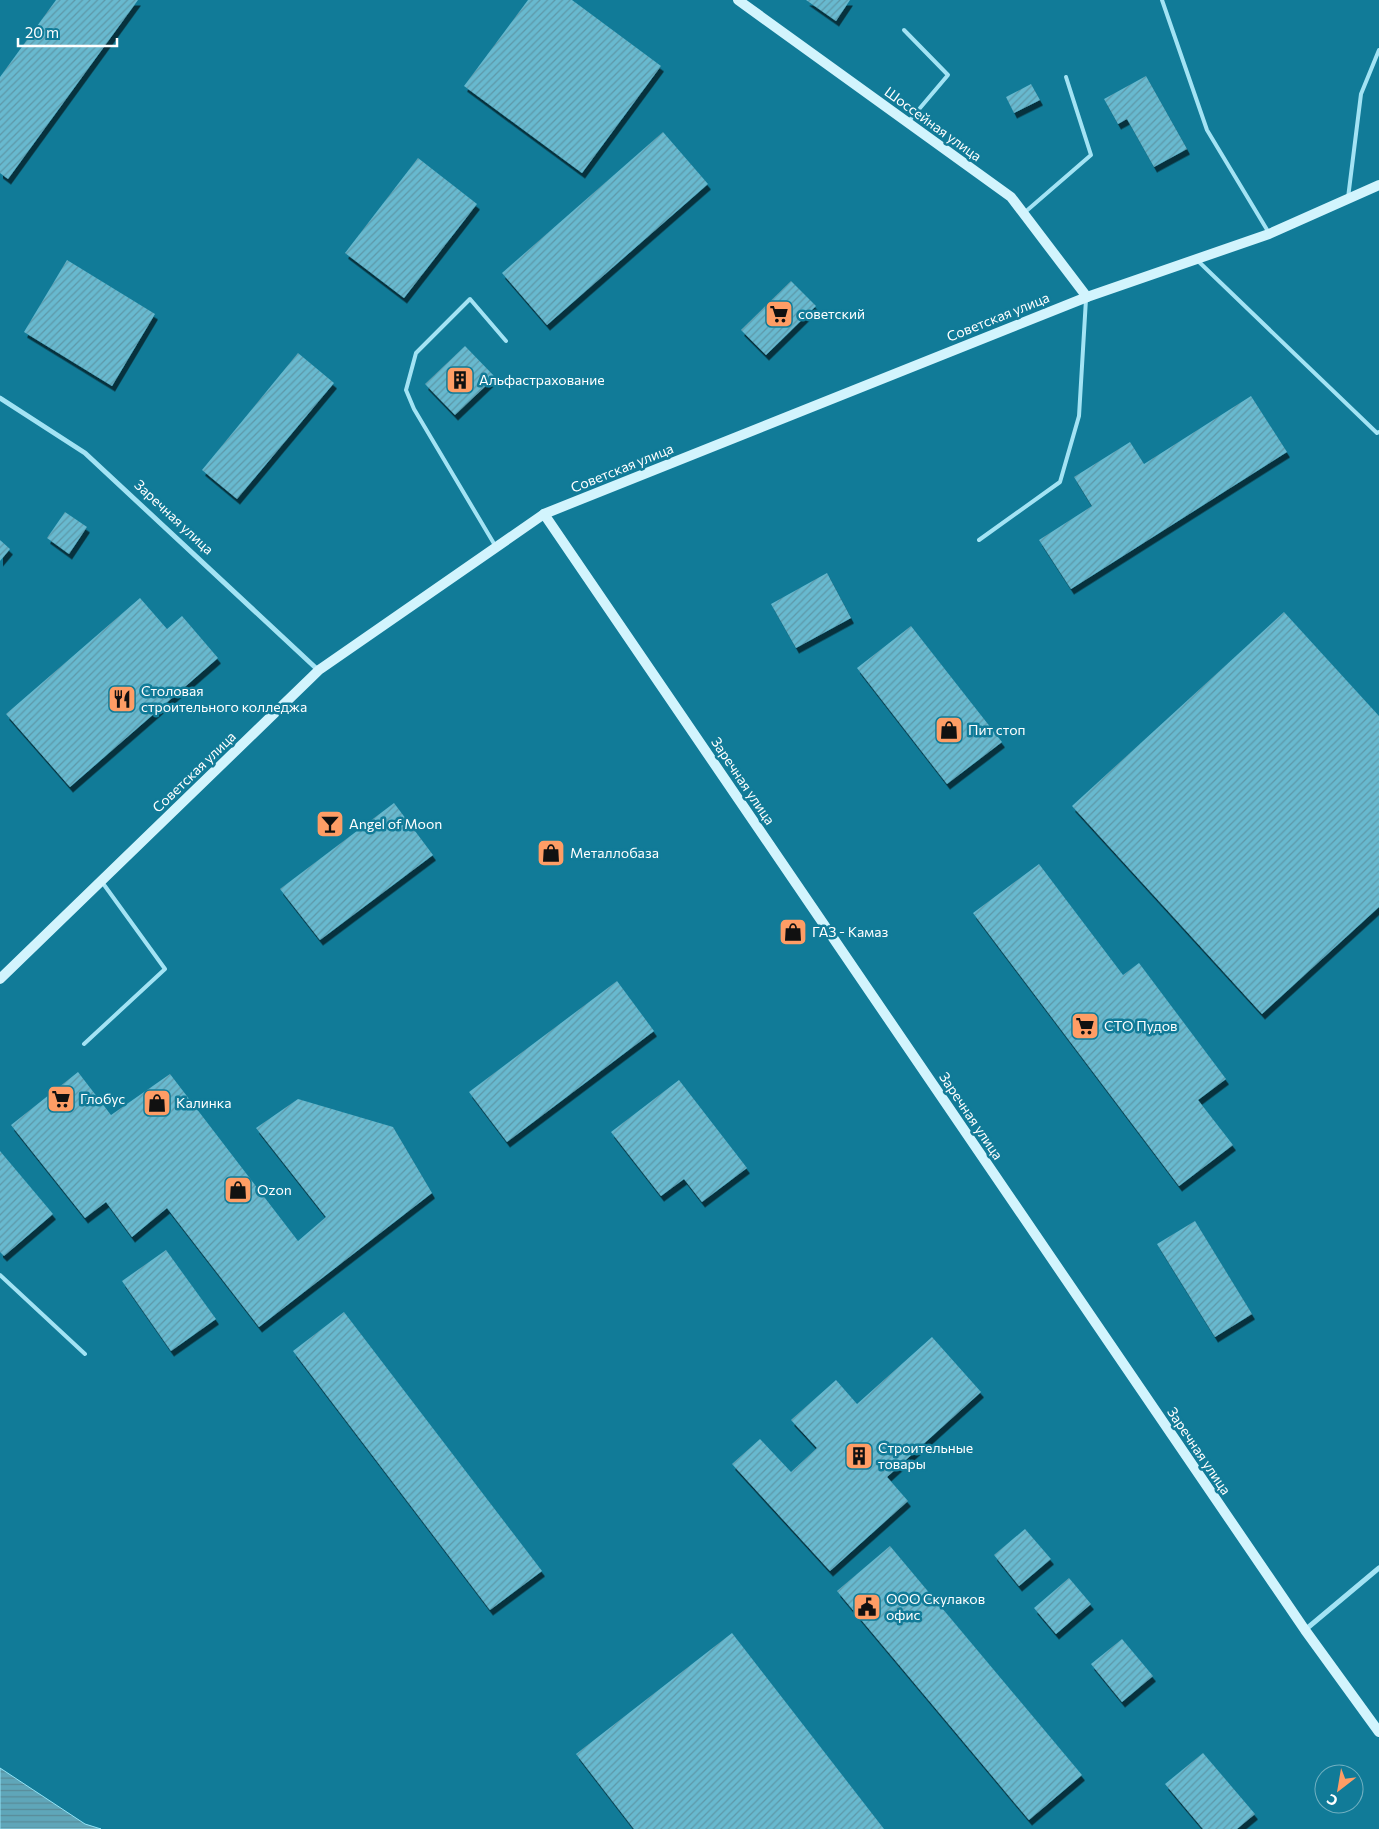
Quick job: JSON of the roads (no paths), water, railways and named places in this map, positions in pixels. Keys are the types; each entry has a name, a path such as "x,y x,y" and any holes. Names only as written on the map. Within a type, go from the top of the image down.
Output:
{"main road":[{"name":"Шоссейная улица","path":"738,0 1011,197 1087,296"},
{"name":"Советская улица","path":"0,979 319,670 544,514 1087,296 1269,234 1379,185"},
{"name":"Заречная улица","path":"544,514 1305,1630 1379,1732"}],"street":[{"name":"Заречная улица","path":"0,398 85,452 319,670"},
{"path":"1305,1630 1379,1568"}],"lane":[{"path":"1162,0 1206,130 1269,234"},
{"path":"904,30 948,75 908,122"},
{"path":"1348,199 1361,94 1379,50"},
{"path":"1023,214 1091,155 1066,77"},
{"path":"1195,258 1377,433 1379,432"},
{"path":"979,540 1060,482 1079,416 1087,296"},
{"path":"496,547 414,409 406,390 416,354 470,299 506,341"},
{"path":"84,1044 165,969 101,881"},
{"path":"0,1275 85,1354"}],"place":[{"name":"советский","path":"779,314"},
{"name":"Альфастрахование","path":"460,380"},
{"name":"Столовая строительного колледжа","path":"122,699"},
{"name":"Пит стоп","path":"949,730"},
{"name":"Angel of Moon","path":"330,824"},
{"name":"Металлобаза","path":"551,853"},
{"name":"ГАЗ - Камаз","path":"793,932"},
{"name":"СТО Пудов","path":"1085,1026"},
{"name":"Глобус","path":"61,1099"},
{"name":"Калинка","path":"157,1103"},
{"name":"Ozon","path":"238,1190"},
{"name":"Строительные товары","path":"859,1456"},
{"name":"ООО Скулаков офис","path":"867,1607"}]}
